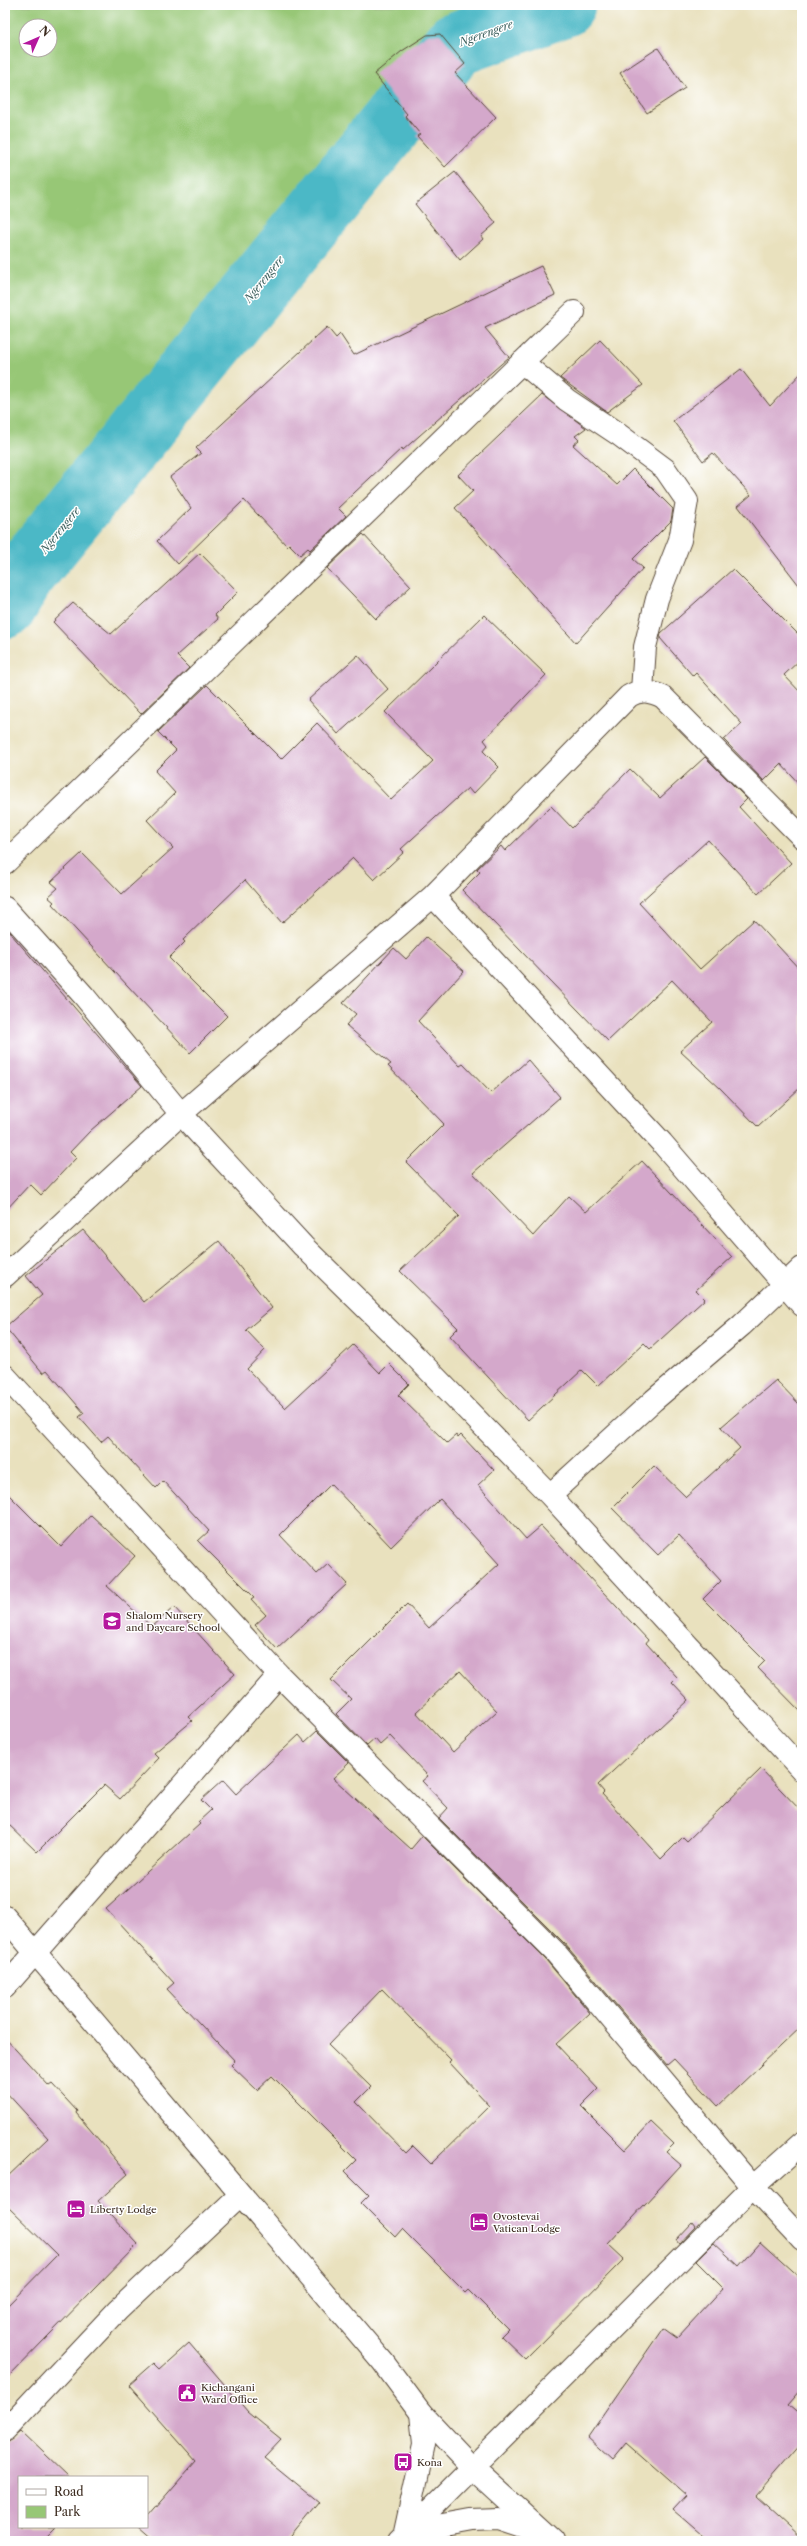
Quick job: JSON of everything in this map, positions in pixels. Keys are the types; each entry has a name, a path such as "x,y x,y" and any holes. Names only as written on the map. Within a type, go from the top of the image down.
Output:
{"street":[{"path":"5,863 574,312"},
{"path":"522,362 566,400 618,434 664,469 687,501 680,540 657,599 645,647 642,691"},
{"path":"5,1276 181,1114 433,896 629,696 642,691 657,694 670,703 802,837"},
{"path":"433,896 662,1143 802,1305"},
{"path":"5,908 84,996 181,1114 303,1246 415,1356 550,1495 802,1770"},
{"path":"550,1495 654,1400 742,1325 802,1268"},
{"path":"5,1376 279,1675 555,1952 753,2188 802,2240"},
{"path":"5,1987 36,1954 279,1675"},
{"path":"5,1917 383,2362 421,2412 472,2467 549,2537"},
{"path":"402,2537 753,2188 802,2142"},
{"path":"5,2430 118,2310 240,2195"},
{"path":"402,2537 420,2474 424,2445 421,2412"},
{"path":"402,2537 471,2520 499,2519 549,2537"}],"green space":[{"path":"5,5 595,5 456,45 5,635"}],"building":[{"path":"440,34 465,64 455,73 496,117 445,167 417,136 420,134 405,116 407,114 374,74 402,51 427,35"},
{"path":"658,48 685,88 647,113 620,73"},
{"path":"455,172 496,223 481,236 483,239 460,260 415,204"},
{"path":"541,266 555,295 485,328 509,357 403,450 402,448 338,508 346,516 310,550 308,548 300,555 289,544 287,546 244,500 178,564 157,541 191,508 170,477 201,453 196,448 327,327 336,338 340,334 354,355"},
{"path":"600,340 643,385 607,412 560,378"},
{"path":"741,369 770,406 802,372 802,589 738,506 751,495 713,453 703,461 673,421"},
{"path":"542,395 586,428 575,436 579,440 573,445 617,485 633,469 673,509 671,521 633,559 643,568 576,643 455,508 473,491 458,475"},
{"path":"363,534 411,586 376,619 327,568"},
{"path":"200,553 238,592 215,615 218,619 177,656 189,668 141,714 53,622 73,603 111,634"},
{"path":"733,569 802,638 802,658 784,675 802,694 802,787 781,764 764,781 724,740 742,724 696,673 693,676 660,638 661,633"},
{"path":"484,615 546,675 484,740 488,745 483,751 499,767 473,794 468,788 401,849 404,852 374,880 353,858 282,923 245,880 183,940 185,942 169,958 227,1016 190,1053 52,904 54,902 48,897 58,888 51,882 82,853 122,894 173,848 147,820 175,793 155,771 176,750 158,732 207,685 281,759 317,723 391,800 433,761 385,712"},
{"path":"358,655 388,689 338,734 308,700"},
{"path":"705,757 747,799 739,807 791,863 758,894 708,840 639,903 700,969 754,920 802,972 802,1086 758,1127 721,1089 680,1051 712,1022 672,980 608,1041 462,890 480,872 477,869 501,846 505,851 551,806 572,828 630,769 660,798"},
{"path":"5,927 142,1086 90,1131 70,1152 76,1158 41,1195 30,1184 5,1211"},
{"path":"426,937 464,971 418,1021 460,1066 463,1064 491,1093 528,1060 560,1097 473,1173 533,1236 569,1196 586,1212 642,1161 732,1257 696,1290 705,1299 650,1349 644,1343 598,1386 582,1370 528,1420 450,1336 458,1328 400,1271 459,1216 406,1162 444,1124 388,1066 391,1064 346,1025 356,1014 343,1003 394,948 406,959"},
{"path":"83,1230 144,1302 219,1241 272,1308 246,1330 265,1350 247,1369 285,1408 353,1345 380,1373 389,1364 409,1384 398,1395 447,1443 456,1435 458,1438 461,1435 494,1470 478,1485 526,1539 541,1526 648,1640 646,1643 677,1677 672,1682 689,1700 598,1785 604,1792 602,1794 661,1859 683,1837 687,1841 761,1769 802,1812 802,2026 718,2106 674,2059 667,2065 564,1943 439,1818 448,1808 422,1781 428,1776 390,1736 380,1745 375,1739 367,1746 336,1714 351,1699 331,1680 407,1604 429,1628 499,1564 440,1499 391,1547 331,1484 280,1535 317,1574 328,1564 347,1584 277,1649 255,1625 266,1615 251,1599 254,1597 198,1541 209,1531 163,1481 156,1488 108,1436 101,1442 79,1417 84,1413 47,1370 43,1373 5,1327 42,1295 26,1276","holes":["460,1671 497,1711 453,1752 416,1712"]},
{"path":"776,1380 802,1407 802,1713 758,1668 765,1661 703,1599 721,1581 679,1535 658,1555 612,1508 654,1466 686,1497 740,1448 721,1427"},
{"path":"5,1491 61,1547 91,1515 135,1556 107,1586 152,1627 174,1607 235,1674 188,1717 192,1721 154,1753 159,1758 120,1799 104,1785 37,1852 5,1821"},
{"path":"317,1731 349,1763 333,1778 411,1849 422,1836 546,1960 590,2013 556,2044 598,2089 581,2106 625,2150 651,2122 674,2144 666,2152 681,2165 608,2244 624,2259 525,2359 501,2336 508,2329 469,2290 466,2293 402,2229 395,2237 361,2203 369,2195 345,2171 356,2160 272,2076 257,2090 231,2065 235,2061 167,1989 174,1983 106,1909 200,1824 198,1822 211,1810 201,1800 223,1780 236,1794 299,1735 305,1742","holes":["382,1989 451,2060 449,2062 490,2106 431,2164 413,2146 406,2153 356,2102 371,2087 328,2045"]},
{"path":"5,2038 49,2086 52,2084 77,2111 76,2113 128,2174 98,2201 138,2244 5,2380 5,2308 57,2255 5,2204 5,2179 48,2138 5,2091"},
{"path":"692,2223 695,2227 679,2244 676,2240"},
{"path":"760,2242 802,2280 802,2389 788,2405 802,2417 802,2442 756,2495 802,2537 802,2541 710,2541 673,2509 686,2495 627,2443 613,2460 588,2437 663,2328 677,2338 723,2288 696,2261 714,2243 739,2266"},
{"path":"189,2343 248,2412 281,2439 264,2457 319,2502 287,2541 155,2541 140,2528 148,2528 148,2516 196,2461 129,2385 154,2363 160,2369"},
{"path":"21,2431 68,2476 18,2476 18,2528 55,2528 42,2541 5,2541 5,2444"}],"waterway":[{"name":"Ngerengere","path":"5,606 23,575 456,44 563,5"}],"place":[{"name":"Shalom Nursery and Daycare School","path":"112,1621"},
{"name":"Liberty Lodge","path":"76,2209"},
{"name":"Ovostevai Vatican Lodge","path":"479,2222"},
{"name":"Kichangani Ward Office","path":"187,2393"},
{"name":"Kona","path":"403,2462"}]}
